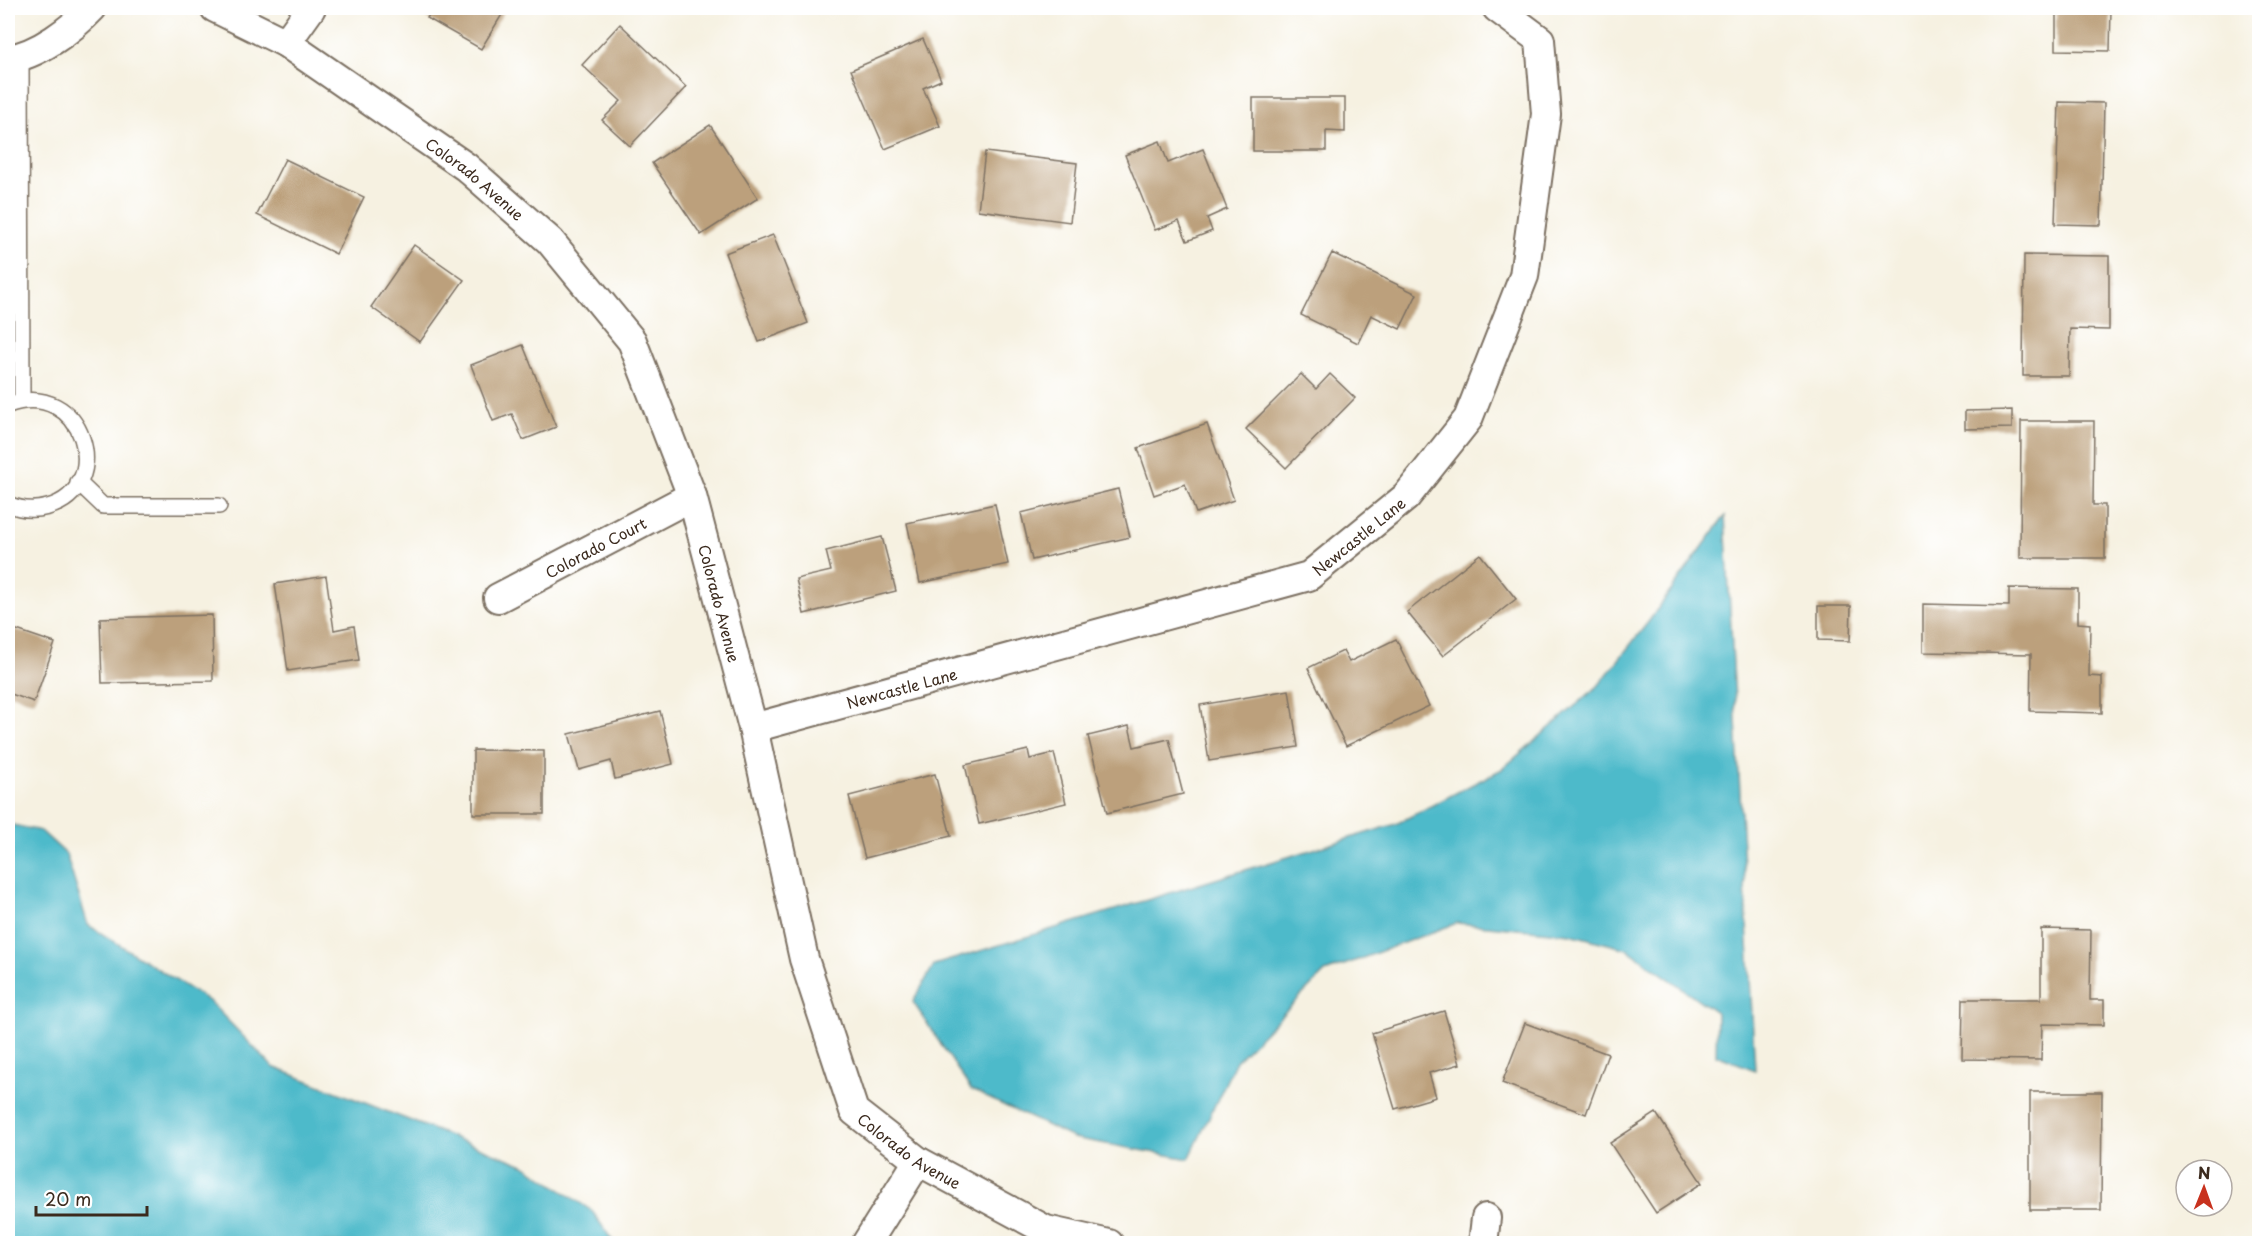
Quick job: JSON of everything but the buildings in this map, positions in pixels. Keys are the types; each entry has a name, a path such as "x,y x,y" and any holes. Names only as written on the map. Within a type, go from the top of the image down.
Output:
{"street":[{"path":"14,58 78,23 92,8"},
{"name":"Colorado Avenue","path":"215,8 286,44 466,167 550,241 632,341 692,496 753,728 804,959 854,1111 918,1161 1046,1230 1109,1244"},
{"path":"286,44 311,8"},
{"name":"Newcastle Lane","path":"753,728 1309,576 1406,497 1468,419 1524,276 1546,114 1540,40 1497,8"},
{"name":"Colorado Court","path":"498,598 692,496"},
{"path":"866,1244 918,1161"}],"lane":[{"path":"8,504 17,508 36,510 53,506 68,496 78,482 85,465 86,448 75,424 56,406 39,400 15,402 14,58"},
{"path":"78,482 103,506 219,506"}],"water":[{"path":"1725,516 1755,1070 1716,1055 1717,1013 1627,949 1570,934 1457,923 1325,972 1236,1061 1189,1159 1073,1138 971,1090 913,1002 934,965 1396,824 1502,769 1598,686 1649,621"},
{"path":"8,824 41,831 66,854 88,925 209,1001 273,1067 524,1165 592,1211 614,1243 8,1243"}]}
